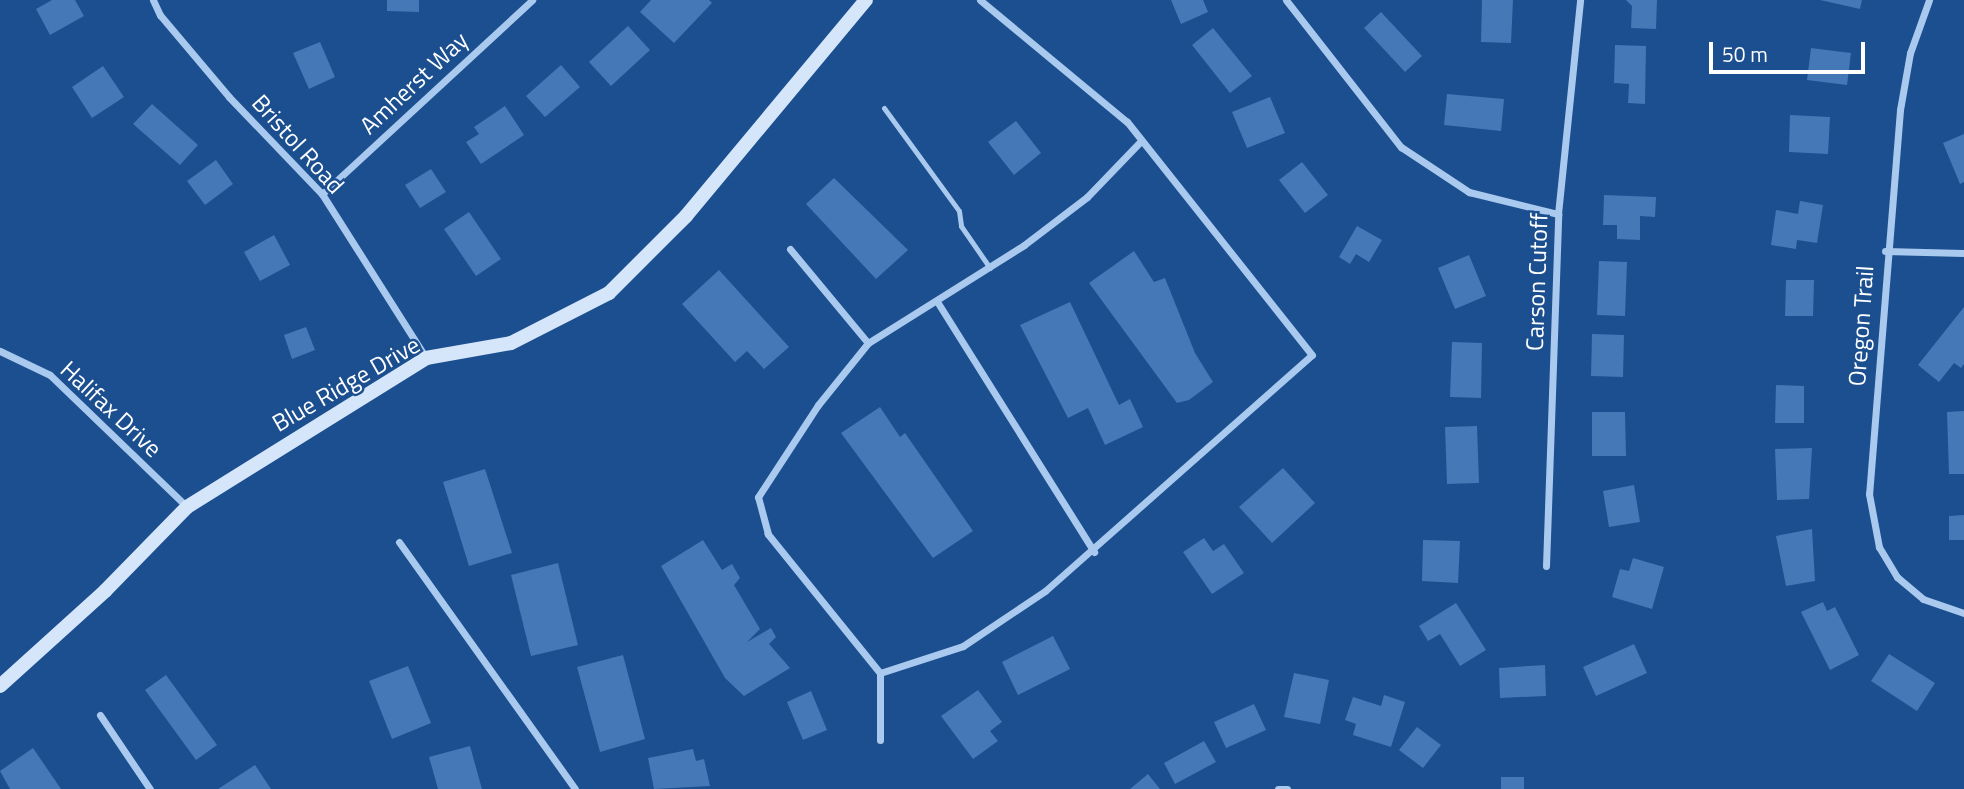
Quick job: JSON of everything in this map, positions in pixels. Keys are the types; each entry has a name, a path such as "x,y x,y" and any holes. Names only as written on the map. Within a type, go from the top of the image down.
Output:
{"street":[{"name":"Bristol Road","path":"153,0 160,15 229,97 322,194 426,358"},
{"name":"Amherst Way","path":"322,194 531,0"},
{"name":"Blue Ridge Drive","path":"0,686 105,591 187,507 426,358 511,343 608,293 686,216 866,0"},
{"path":"880,673 963,646 1094,552 1157,488 1312,355 1140,142 1127,122 980,0"},
{"path":"1286,0 1401,147 1469,192 1559,214"},
{"name":"Carson Cutoff","path":"1546,566 1559,214 1580,0"},
{"name":"Oregon Trail","path":"1928,0 1902,98 1885,251 1869,495 1880,547 1897,577 1923,598 1964,613"},
{"path":"880,740 880,673 768,534 758,497 818,405 868,343 938,303 1087,197 1140,142"},
{"path":"790,248 868,343"},
{"path":"1885,251 1964,253"},
{"path":"938,303 1094,552"},
{"name":"Halifax Drive","path":"0,351 50,375 187,507"},
{"path":"399,542 575,789"},
{"path":"100,715 150,789"},
{"path":"1278,789 1287,789"}],"lane":[{"path":"884,108 959,211 961,226 990,268"}],"building":[{"path":"52,0 75,0 84,16 50,35 36,9"},
{"path":"387,0 419,0 419,12 387,11"},
{"path":"651,0 709,0 712,3 674,43 640,12"},
{"path":"1171,0 1203,0 1208,12 1181,24"},
{"path":"1482,0 1513,0 1511,43 1481,42"},
{"path":"1626,0 1657,0 1656,29 1631,28 1632,6"},
{"path":"1820,0 1862,0 1860,9"},
{"path":"1381,12 1422,56 1405,72 1364,28"},
{"path":"628,26 650,50 611,86 589,62"},
{"path":"1213,28 1252,76 1230,93 1192,45"},
{"path":"320,42 335,77 309,89 293,53"},
{"path":"1615,45 1646,46 1645,104 1628,103 1629,84 1614,83"},
{"path":"1811,48 1851,53 1847,85 1807,80"},
{"path":"561,65 580,87 545,117 526,96"},
{"path":"103,66 124,97 92,118 72,87"},
{"path":"1447,94 1504,99 1501,131 1444,125"},
{"path":"1270,97 1285,133 1247,148 1232,112"},
{"path":"152,104 198,145 180,165 133,124"},
{"path":"505,106 524,135 481,164 466,142 479,134 474,127"},
{"path":"1790,115 1830,117 1828,154 1789,152"},
{"path":"1016,121 1041,153 1014,175 988,142"},
{"path":"1964,134 1964,182 1960,184 1943,143"},
{"path":"216,160 233,184 205,205 187,181"},
{"path":"1302,162 1328,195 1305,213 1279,180"},
{"path":"431,169 446,192 420,208 405,185"},
{"path":"834,178 908,250 876,279 806,204"},
{"path":"1604,195 1656,197 1655,217 1640,216 1640,240 1617,239 1617,225 1603,225"},
{"path":"1800,201 1823,205 1817,243 1797,240 1796,249 1771,245 1776,210 1798,214"},
{"path":"469,212 501,259 476,276 444,229"},
{"path":"1357,226 1382,240 1369,262 1356,254 1350,264 1339,257"},
{"path":"274,235 290,265 260,281 244,252"},
{"path":"1134,251 1154,282 1165,278 1195,353 1213,382 1189,400 1177,403 1089,283"},
{"path":"1469,255 1486,296 1455,309 1438,268"},
{"path":"1599,261 1627,262 1625,316 1597,315"},
{"path":"719,270 789,347 764,369 747,351 735,362 682,304"},
{"path":"1786,280 1814,280 1813,316 1785,316"},
{"path":"1070,302 1119,405 1130,399 1143,427 1105,445 1088,408 1068,418 1020,325"},
{"path":"1964,307 1964,364 1961,368 1954,363 1939,382 1918,365"},
{"path":"306,327 315,350 292,359 284,335"},
{"path":"1592,334 1624,335 1623,377 1591,376"},
{"path":"1452,342 1482,343 1481,398 1450,397"},
{"path":"1776,385 1804,386 1804,423 1775,423"},
{"path":"880,407 900,437 905,433 973,531 933,558 841,433"},
{"path":"1964,411 1964,474 1949,474 1947,412"},
{"path":"1592,412 1625,412 1626,456 1592,456"},
{"path":"1477,426 1479,483 1447,484 1445,427"},
{"path":"1812,448 1809,499 1777,500 1775,449"},
{"path":"1283,468 1315,503 1272,543 1239,507"},
{"path":"485,469 512,553 469,566 443,482"},
{"path":"1634,485 1640,522 1609,527 1603,491"},
{"path":"1964,515 1964,540 1949,540 1949,516"},
{"path":"1812,529 1815,581 1786,586 1776,536"},
{"path":"1204,538 1213,551 1224,544 1244,573 1212,594 1183,552"},
{"path":"703,540 722,570 732,564 740,578 734,585 760,629 747,642 771,628 776,637 769,644 790,668 744,696 725,678 661,566"},
{"path":"1423,540 1460,541 1458,583 1422,581"},
{"path":"1633,558 1664,567 1652,609 1612,597 1620,569 1629,571"},
{"path":"558,563 578,645 531,656 511,575"},
{"path":"1823,602 1827,611 1835,607 1859,655 1830,670 1801,612"},
{"path":"1456,603 1486,650 1460,666 1440,634 1428,641 1419,626"},
{"path":"1053,636 1070,669 1018,695 1002,662"},
{"path":"1634,644 1647,673 1596,696 1583,667"},
{"path":"1889,654 1935,683 1917,711 1871,681"},
{"path":"623,655 645,739 600,752 577,667"},
{"path":"1545,665 1546,696 1500,698 1499,668"},
{"path":"408,666 431,723 392,739 369,681"},
{"path":"1294,673 1329,680 1320,724 1284,717"},
{"path":"166,675 217,745 196,760 145,690"},
{"path":"978,690 1002,722 990,731 998,741 973,759 941,716"},
{"path":"811,691 827,730 803,740 787,702"},
{"path":"1384,695 1405,702 1391,747 1353,735 1356,724 1345,720 1353,697 1381,706"},
{"path":"1254,704 1266,730 1226,748 1214,722"},
{"path":"1417,727 1441,745 1423,768 1399,750"},
{"path":"1204,741 1216,762 1175,784 1164,763"},
{"path":"470,746 482,789 438,789 429,757"},
{"path":"33,748 61,789 10,789 0,771"},
{"path":"693,749 696,761 704,759 710,786 654,789 648,758"},
{"path":"255,765 271,789 218,789"},
{"path":"1148,774 1160,789 1130,789"},
{"path":"1501,777 1524,777 1524,789 1501,789"}]}
